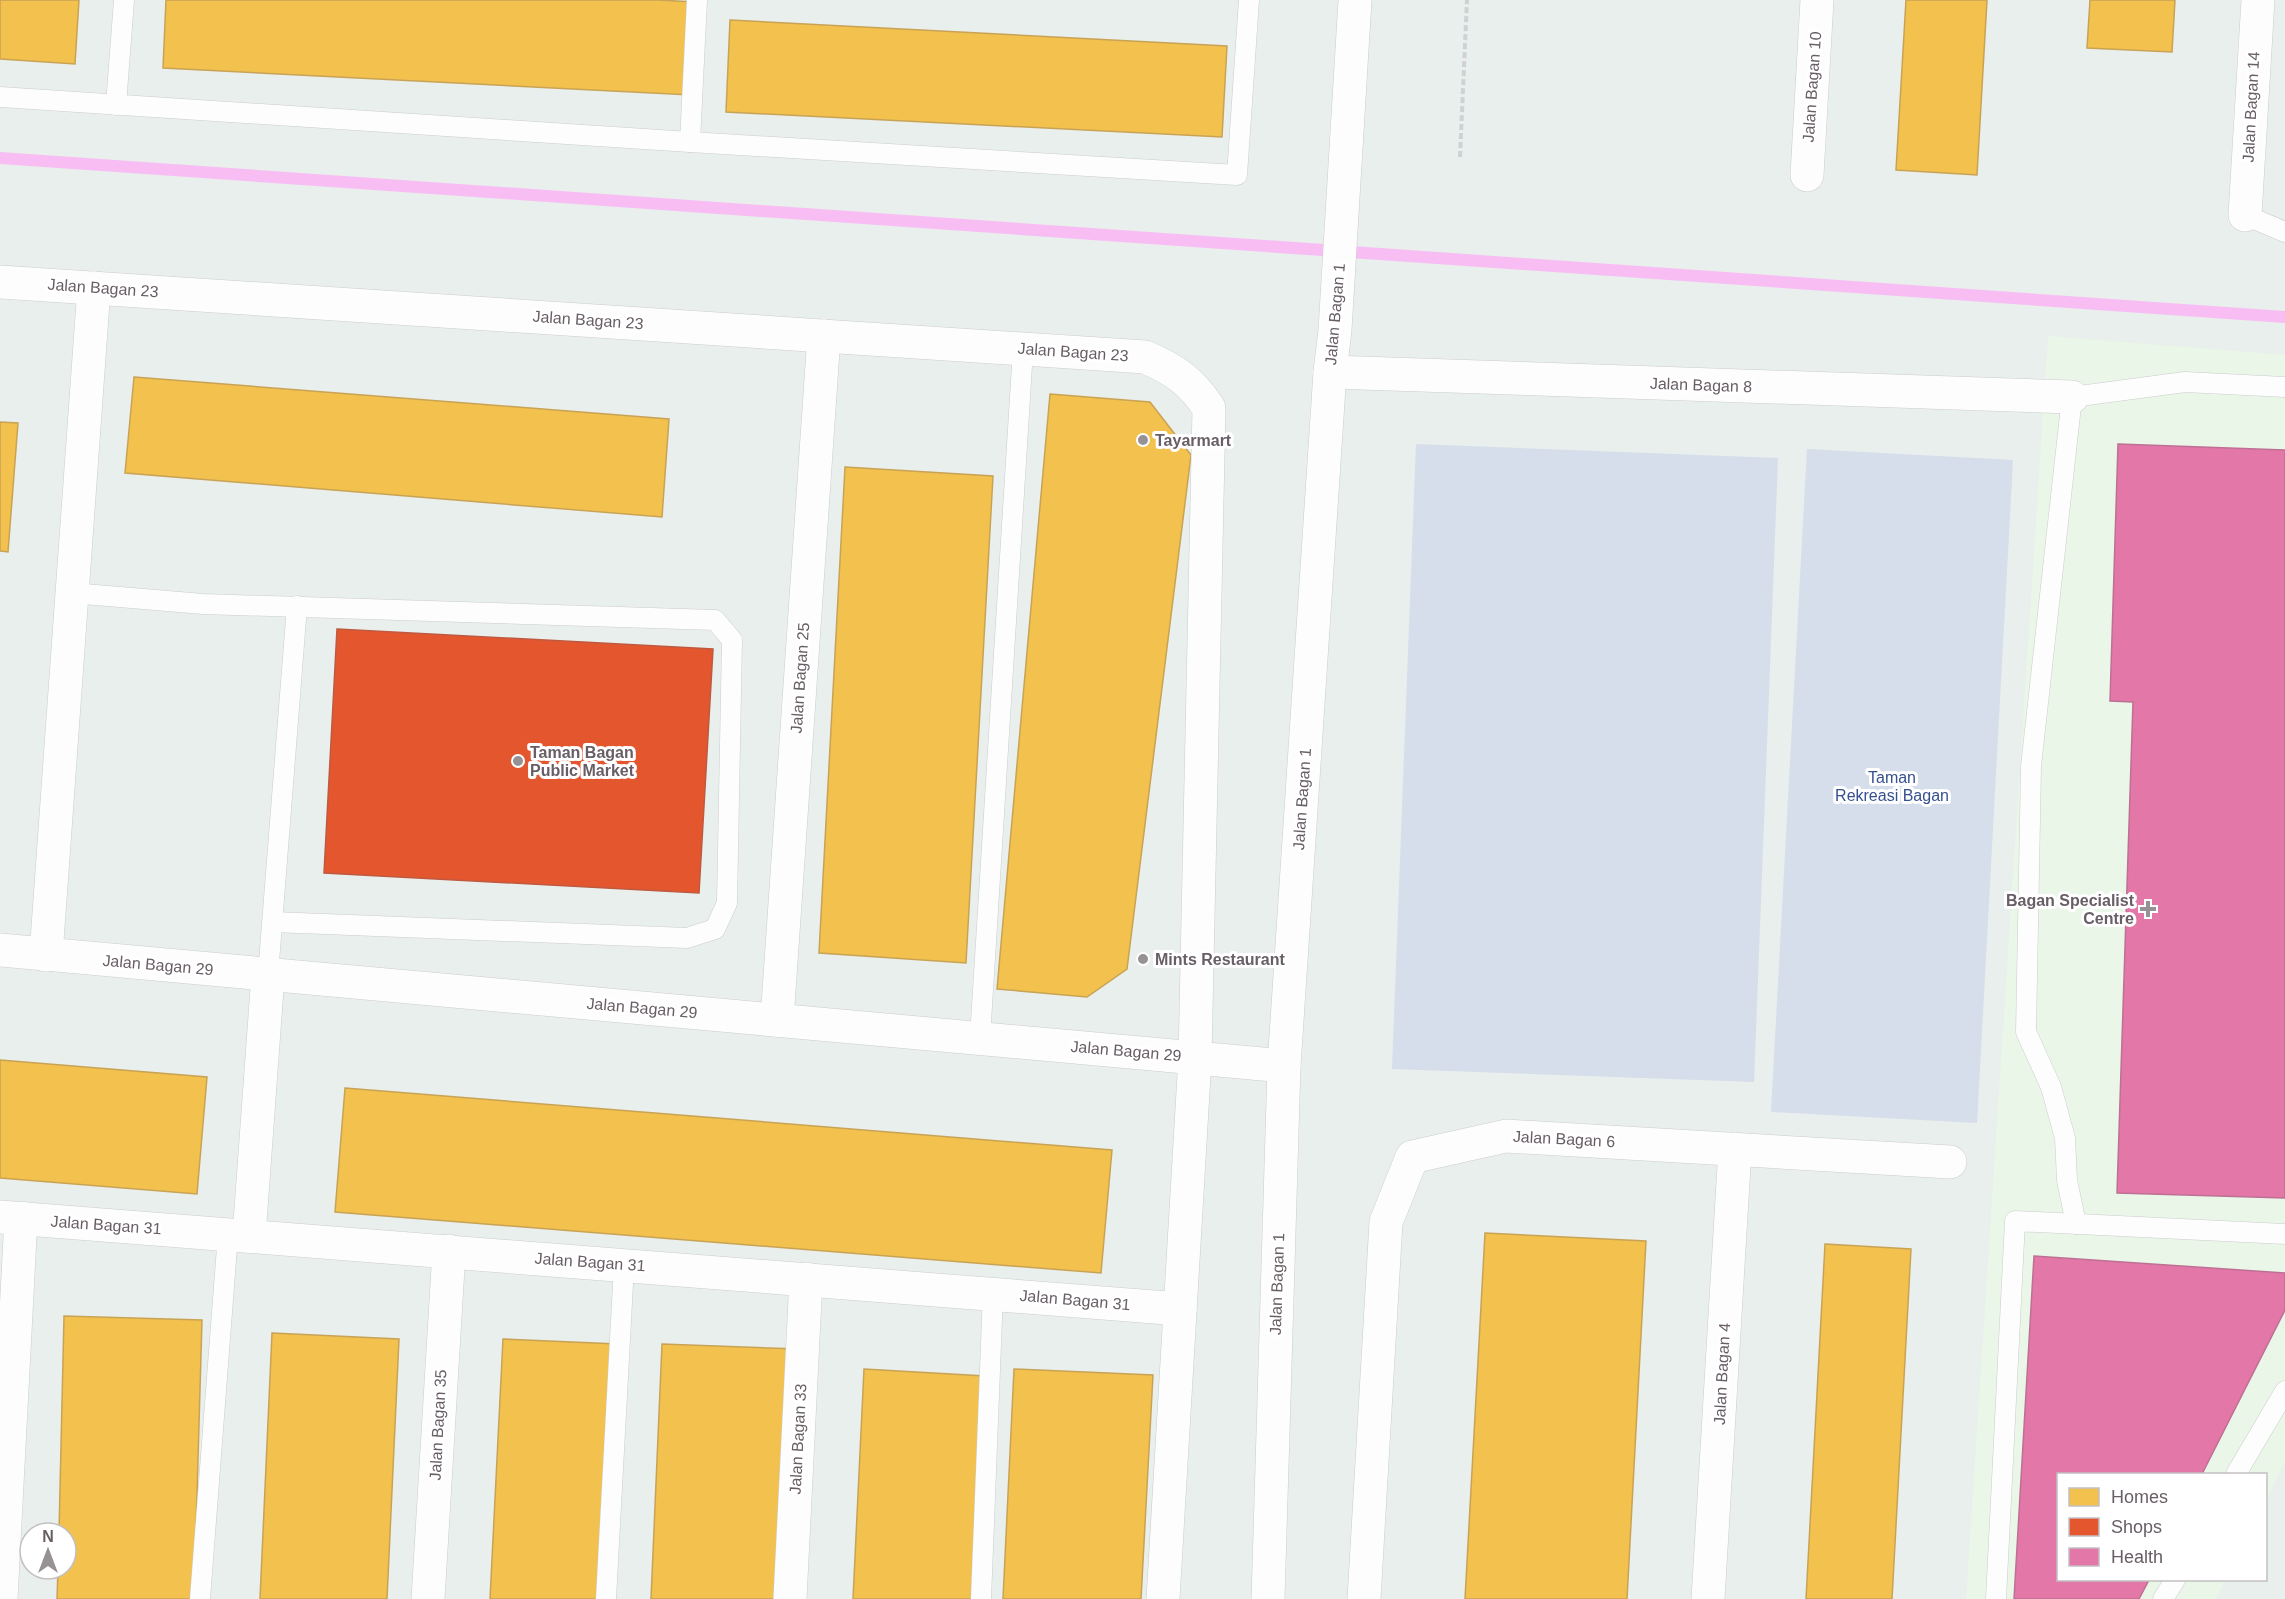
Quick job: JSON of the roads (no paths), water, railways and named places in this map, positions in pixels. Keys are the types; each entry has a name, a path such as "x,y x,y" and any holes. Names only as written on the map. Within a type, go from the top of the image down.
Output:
{"street":[{"name":"Jalan Bagan 1","path":"1268,1599 1284,1066 1330,372 1335,330 1355,0"},
{"name":"Jalan Bagan 10","path":"1807,175 1817,0"},
{"name":"Jalan Bagan 14","path":"2245,215 2258,0"},
{"name":"Jalan Bagan 23","path":"0,282 1145,357 1174,370 1200,395 1209,408 1196,1058"},
{"path":"46,955 94,288"},
{"name":"Jalan Bagan 25","path":"777,1020 824,336"},
{"name":"Jalan Bagan 8","path":"1330,372 2072,397"},
{"name":"Jalan Bagan 29","path":"0,950 1284,1066"},
{"path":"239,1235 268,975"},
{"path":"1163,1599 1196,1058"},
{"name":"Jalan Bagan 6","path":"1364,1599 1386,1222 1412,1157 1506,1136 1950,1162"},
{"name":"Jalan Bagan 4","path":"1708,1599 1735,1149"},
{"path":"2,1599 10,1217"},
{"name":"Jalan Bagan 31","path":"10,1217 1180,1309"},
{"name":"Jalan Bagan 35","path":"428,1599 449,1251"},
{"name":"Jalan Bagan 33","path":"790,1599 806,1279"}],"lane":[{"path":"116,105 124,0"},
{"path":"690,142 698,0"},
{"path":"0,97 1237,175 1249,0"},
{"path":"2245,215 2285,232"},
{"path":"980,1038 1023,349"},
{"path":"2076,1224 2067,1180 2065,1138 2051,1087 2026,1032 2031,766 2072,397 2185,381 2285,387"},
{"path":"72,593 203,604 715,620 732,640 727,903 715,929 687,938 273,922"},
{"path":"268,975 297,606"},
{"path":"1996,1599 2015,1221 2285,1234"},
{"path":"201,1599 239,1235"},
{"path":"606,1599 624,1265"},
{"path":"981,1599 993,1293"},
{"path":"2237,1473 2285,1391"},
{"path":"2163,1599 2174,1581"}],"waterway":[{"path":"0,158 2285,317"}],"place":[{"name":"Tayarmart","path":"1143,440"},
{"name":"Taman Bagan Public Market","path":"518,761"},
{"name":"Bagan Specialist Centre","path":"2148,909"},
{"name":"Mints Restaurant","path":"1143,959"}],"park label":[{"name":"Taman Rekreasi Bagan","path":"1892,786"}]}
